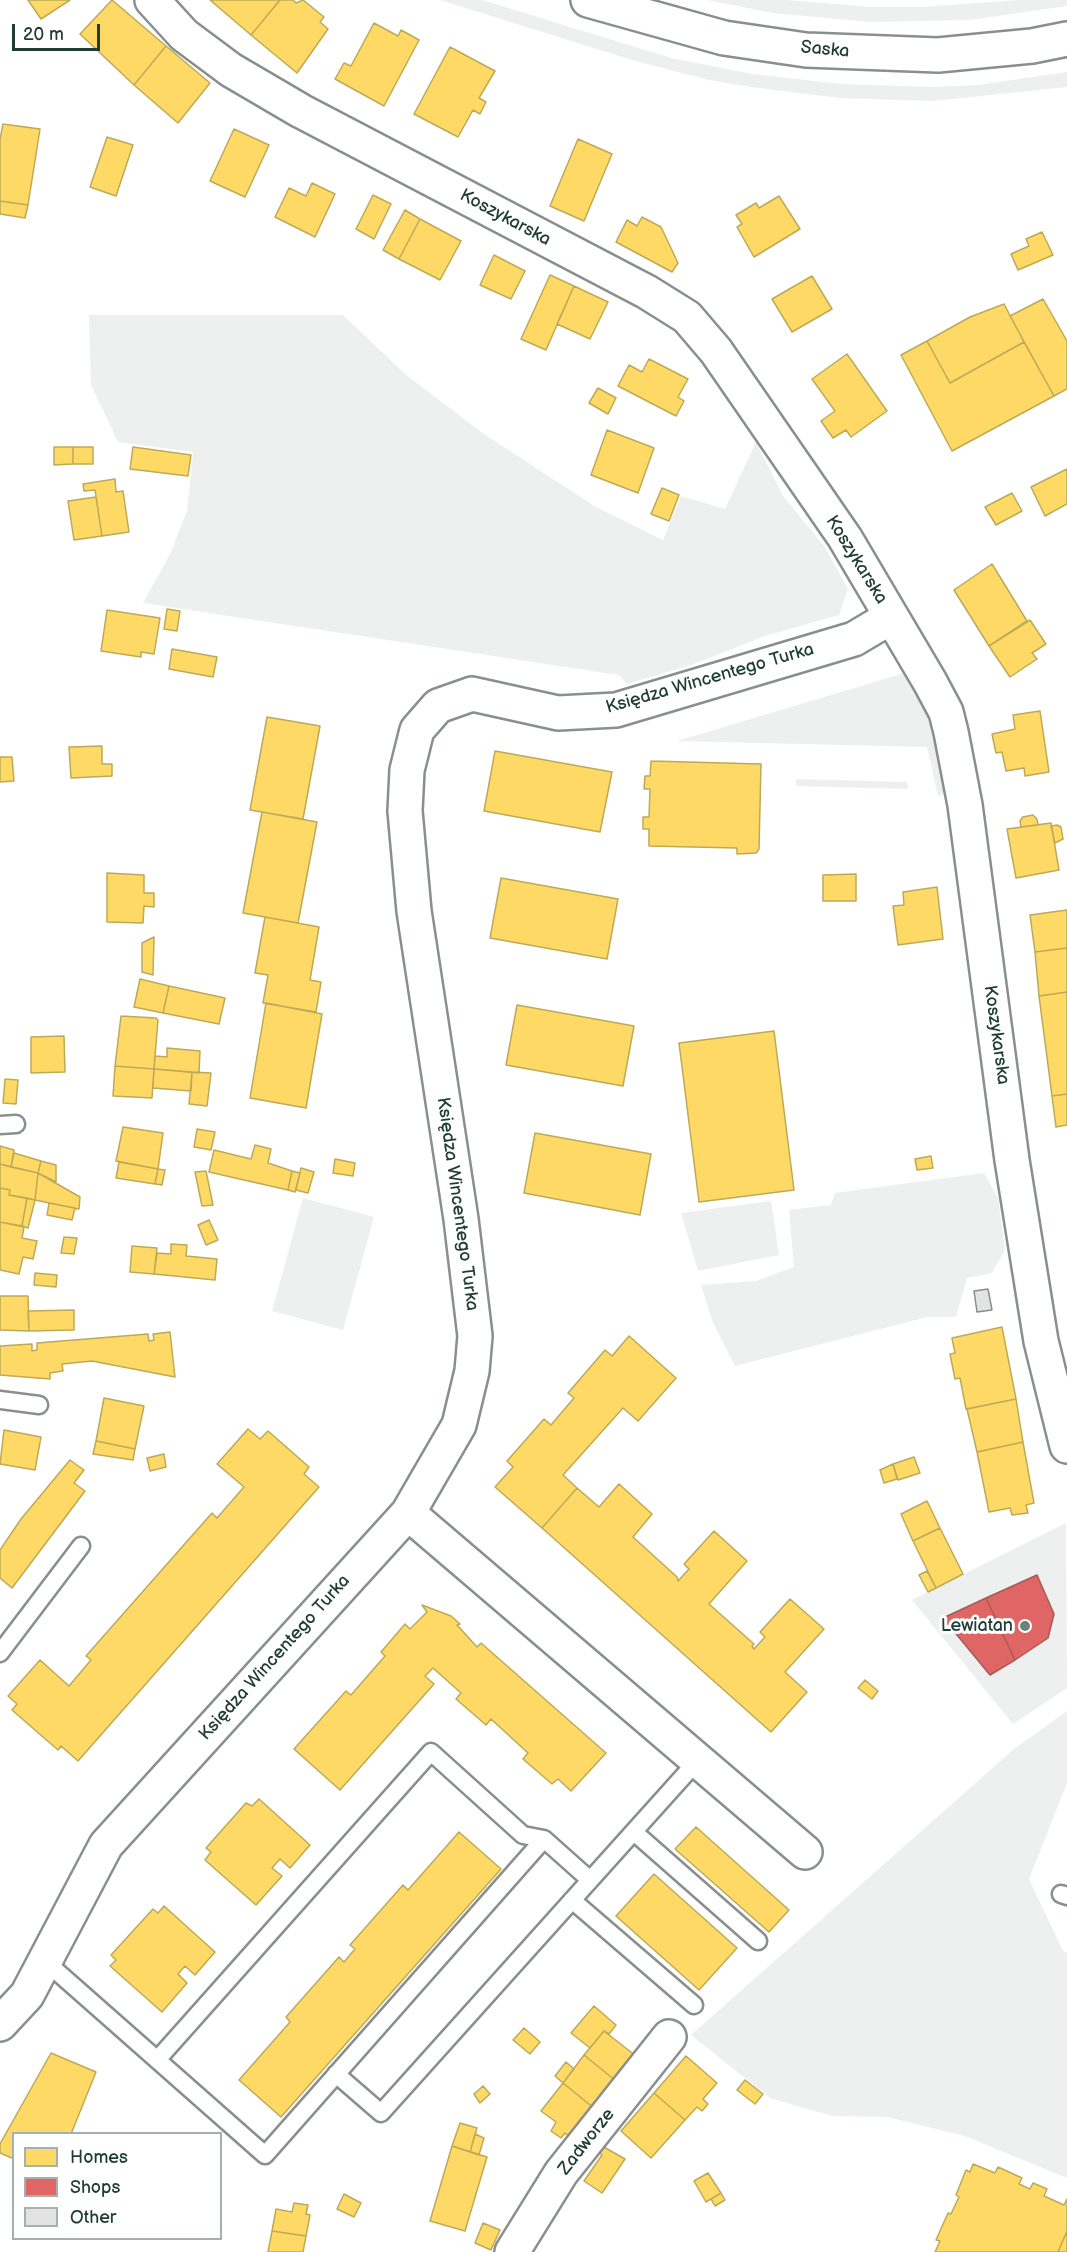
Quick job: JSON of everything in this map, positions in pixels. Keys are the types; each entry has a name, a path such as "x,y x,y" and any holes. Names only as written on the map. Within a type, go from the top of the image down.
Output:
{"street":[{"name":"Koszykarska","path":"152,0 162,13 204,52 310,116 647,292 687,317 716,351 844,538 946,712 965,805 1016,1186 1041,1341 1067,1446"},
{"name":"Saska","path":"588,0 724,38 806,50 938,55 1032,46 1067,39"},
{"name":"Księdza Wincentego Turka","path":"0,2024 27,1995 106,1845 408,1513 459,1425 472,1371 475,1336 461,1219 414,911 406,822 407,770 417,730 438,705 472,694 558,713 616,710 854,639 891,617"},
{"path":"408,1513 805,1852"},
{"name":"Zadworze","path":"512,2252 561,2173 669,2037"}],"lane":[{"path":"0,1400 39,1405"},
{"path":"0,1653 81,1546"},
{"path":"157,2060 431,1752 524,1835 544,1839 590,1880"},
{"path":"336,2074 381,2114 698,1760"},
{"path":"634,1832 758,1941"},
{"path":"45,1961 265,2155 544,1839"},
{"path":"572,1900 694,2005"}],"shaded area":[{"path":"440,0 482,0 671,58 753,74 841,84 932,87 978,85 1067,72 1067,87 933,101 839,98 751,87 709,80 632,60"},
{"path":"707,0 787,0 870,7 921,7 1020,0 1067,0 1067,6 970,20 869,22 773,13"},
{"path":"89,315 343,315 405,374 481,432 596,507 663,540 681,496 725,509 756,442 783,496 824,546 848,589 839,615 765,636 694,664 627,684 619,675 143,603 170,554 187,511 193,452 118,442 91,385"},
{"path":"908,672 924,705 940,749 945,789 943,794 938,796 927,747 677,741"},
{"path":"796,779 907,782 908,789 796,786"},
{"path":"984,1173 998,1198 1005,1250 992,1273 967,1278 956,1317 927,1317 735,1366 713,1323 701,1285 756,1281 794,1267 789,1210 831,1205 835,1193"},
{"path":"303,1198 374,1217 343,1330 272,1311"},
{"path":"771,1201 779,1255 698,1271 681,1213"},
{"path":"1066,1523 1067,1688 1013,1724 912,1600"},
{"path":"1067,1711 1067,1783 1029,1879 1063,1951 1067,1953 1067,2178 965,2136 888,2117 832,2116 770,2098 691,2035 1014,1749"}],"building: Homes":[{"path":"28,0 70,0 41,19"},
{"path":"112,0 166,46 134,85 80,34"},
{"path":"210,0 280,0 251,35"},
{"path":"280,0 293,0 296,3 303,0 324,17 320,22 328,29 297,73 251,35"},
{"path":"374,23 398,36 401,30 419,40 384,106 335,79 344,63 351,66"},
{"path":"166,46 210,83 178,123 134,85"},
{"path":"450,47 495,71 479,98 486,102 480,114 473,110 458,137 414,114"},
{"path":"3,124 40,129 28,205 0,201 0,139"},
{"path":"234,129 269,145 245,197 210,181"},
{"path":"107,137 133,145 116,196 90,187"},
{"path":"578,139 612,154 584,221 550,206"},
{"path":"312,183 335,194 315,237 275,217 289,188 306,196"},
{"path":"373,195 391,204 374,239 356,229"},
{"path":"779,196 800,229 754,257 737,227 742,224 736,215 756,203 759,208"},
{"path":"0,201 28,205 25,218 0,214"},
{"path":"405,210 420,219 399,259 383,250"},
{"path":"642,217 661,227 678,263 672,272 616,242 627,220 637,226"},
{"path":"420,219 461,241 440,280 399,259"},
{"path":"1042,232 1053,255 1018,270 1011,254 1029,246 1026,239"},
{"path":"494,255 525,271 511,299 480,285"},
{"path":"550,275 574,286 546,350 521,339"},
{"path":"812,276 832,309 792,332 772,299"},
{"path":"574,286 608,302 590,339 557,324"},
{"path":"1043,299 1067,341 1067,389 1054,396 1010,316"},
{"path":"1004,304 1024,342 950,383 927,341 970,317"},
{"path":"927,341 950,383 1024,342 1054,396 952,451 901,355"},
{"path":"847,354 887,411 851,437 846,430 833,438 821,421 835,411 812,379"},
{"path":"649,359 688,379 678,397 684,401 676,416 618,386 629,365 642,372"},
{"path":"598,388 616,398 608,414 589,403"},
{"path":"607,430 654,448 638,493 591,475"},
{"path":"54,447 73,447 73,464 54,465"},
{"path":"73,447 93,447 93,464 73,464"},
{"path":"133,447 191,455 188,476 130,469"},
{"path":"1067,469 1067,504 1045,516 1031,487"},
{"path":"115,479 116,492 123,491 129,532 102,536 95,490 84,491 83,484"},
{"path":"662,488 679,495 669,521 651,514"},
{"path":"1012,493 1022,511 996,525 985,507"},
{"path":"96,497 102,536 74,540 68,501"},
{"path":"992,564 1027,621 989,646 954,590"},
{"path":"167,609 180,611 177,631 164,629"},
{"path":"107,610 160,618 154,654 141,652 141,657 101,651"},
{"path":"1030,620 1046,644 1032,653 1037,659 1010,677 989,646"},
{"path":"172,649 217,657 213,677 169,669"},
{"path":"1040,711 1049,772 1025,776 1024,768 1006,771 1002,752 996,753 992,734 1015,729 1013,715"},
{"path":"267,717 320,726 303,819 250,810"},
{"path":"102,746 102,764 112,764 112,776 71,778 69,747"},
{"path":"495,751 612,772 600,832 484,811"},
{"path":"0,757 12,757 14,781 0,782"},
{"path":"651,761 761,764 759,849 756,853 737,854 737,848 649,846 649,829 643,829 643,817 649,817 650,789 644,789 645,776 650,776"},
{"path":"262,812 317,822 298,923 243,913"},
{"path":"1033,815 1038,825 1021,827 1020,821 1023,817"},
{"path":"1051,823 1059,870 1016,878 1007,829"},
{"path":"1051,826 1061,827 1063,839 1055,843"},
{"path":"107,873 144,875 144,893 154,893 154,907 144,906 143,923 107,922"},
{"path":"856,874 856,901 823,901 823,875"},
{"path":"501,878 618,899 607,959 490,938"},
{"path":"937,887 943,939 898,945 893,906 904,905 903,892"},
{"path":"1067,910 1067,948 1035,952 1030,915"},
{"path":"265,917 319,927 310,980 321,982 316,1012 263,1003 268,975 255,973"},
{"path":"154,937 153,975 142,972 142,943"},
{"path":"1067,948 1067,992 1039,996 1035,952"},
{"path":"140,979 169,986 163,1013 134,1007"},
{"path":"169,986 225,998 219,1024 163,1013"},
{"path":"1067,992 1067,1094 1052,1096 1039,996"},
{"path":"266,1003 322,1014 306,1108 250,1098"},
{"path":"517,1005 634,1026 623,1086 506,1065"},
{"path":"121,1016 158,1020 154,1069 115,1066"},
{"path":"774,1031 794,1190 699,1202 679,1043"},
{"path":"64,1036 65,1072 31,1073 31,1037"},
{"path":"167,1048 200,1051 199,1073 154,1069 155,1056 167,1057"},
{"path":"115,1066 154,1069 152,1098 113,1096"},
{"path":"154,1069 192,1072 191,1091 153,1088"},
{"path":"192,1072 211,1073 207,1106 189,1104"},
{"path":"5,1079 18,1080 16,1104 3,1103"},
{"path":"1067,1094 1067,1125 1056,1127 1052,1096"},
{"path":"123,1127 163,1133 158,1169 116,1161"},
{"path":"197,1129 215,1132 211,1150 194,1147"},
{"path":"535,1133 651,1154 640,1215 524,1193"},
{"path":"255,1145 271,1149 268,1163 292,1171 288,1190 209,1172 214,1150 251,1159"},
{"path":"0,1146 14,1150 11,1167 0,1164"},
{"path":"14,1153 41,1161 38,1173 11,1167"},
{"path":"931,1156 933,1168 917,1170 915,1159"},
{"path":"335,1159 355,1163 353,1176 333,1173"},
{"path":"41,1161 56,1165 56,1182 38,1173"},
{"path":"119,1162 158,1169 155,1184 116,1178"},
{"path":"0,1164 38,1173 35,1200 9,1195 10,1190 0,1188"},
{"path":"301,1168 314,1172 308,1193 296,1190"},
{"path":"158,1169 165,1170 162,1185 155,1184"},
{"path":"206,1171 213,1205 202,1206 195,1172"},
{"path":"292,1171 300,1173 295,1192 288,1190"},
{"path":"38,1173 80,1197 79,1209 35,1200"},
{"path":"0,1188 10,1190 9,1195 27,1198 22,1226 0,1222"},
{"path":"27,1198 35,1200 28,1228 22,1226"},
{"path":"49,1203 75,1208 72,1220 47,1215"},
{"path":"209,1220 218,1240 206,1245 198,1225"},
{"path":"0,1222 24,1227 22,1238 37,1241 33,1259 23,1257 19,1274 0,1270"},
{"path":"64,1237 77,1238 74,1254 61,1253"},
{"path":"171,1244 187,1245 186,1256 217,1259 215,1280 154,1274 157,1253 171,1254"},
{"path":"132,1246 157,1248 154,1274 130,1272"},
{"path":"35,1273 57,1275 56,1287 34,1285"},
{"path":"0,1296 28,1296 29,1331 0,1330"},
{"path":"74,1310 74,1330 29,1331 28,1311"},
{"path":"1002,1327 1016,1399 966,1409 960,1378 955,1379 950,1354 955,1353 952,1338"},
{"path":"170,1332 175,1377 92,1361 62,1364 63,1371 50,1373 50,1379 0,1375 0,1346 32,1344 32,1351 37,1350 37,1343 148,1334 149,1341 154,1340 153,1334"},
{"path":"629,1336 676,1378 638,1421 623,1408 563,1475 577,1488 542,1528 495,1487 513,1467 507,1461 544,1419 551,1425 574,1398 568,1393 605,1350 612,1356"},
{"path":"104,1398 144,1406 135,1449 96,1441"},
{"path":"1016,1399 1023,1442 977,1452 967,1409"},
{"path":"248,1429 260,1439 268,1431 309,1467 304,1474 319,1487 78,1761 61,1746 58,1750 12,1710 17,1704 8,1696 40,1660 69,1686 91,1660 86,1656 212,1513 217,1518 244,1487 217,1464"},
{"path":"4,1430 41,1437 35,1470 0,1464"},
{"path":"96,1441 135,1449 133,1460 93,1454"},
{"path":"1023,1442 1034,1503 1026,1505 1028,1513 1012,1515 1010,1508 989,1512 977,1452"},
{"path":"164,1454 166,1467 150,1471 147,1458"},
{"path":"914,1457 920,1473 898,1480 893,1464"},
{"path":"70,1460 84,1470 74,1483 85,1491 12,1588 0,1578 0,1550 21,1519"},
{"path":"893,1464 897,1479 884,1483 880,1470"},
{"path":"619,1484 652,1514 633,1537 677,1577 678,1581 689,1569 684,1564 714,1531 747,1561 709,1604 754,1644 752,1646 754,1649 765,1637 760,1632 790,1599 824,1629 785,1672 807,1692 771,1732 542,1528 577,1488 599,1507"},
{"path":"927,1501 940,1528 913,1541 901,1514"},
{"path":"940,1528 963,1574 936,1588 913,1541"},
{"path":"927,1571 936,1588 928,1592 919,1575"},
{"path":"422,1605 451,1616 477,1647 481,1643 606,1753 571,1791 558,1779 552,1784 523,1759 528,1753 491,1719 486,1725 456,1699 461,1693 433,1668 425,1676 434,1684 340,1790 294,1749 346,1691 351,1695 385,1656 381,1652 405,1624 410,1629 427,1612"},
{"path":"865,1680 878,1691 872,1699 858,1688"},
{"path":"259,1799 310,1845 290,1868 280,1859 272,1868 282,1876 256,1905 205,1860 211,1852 206,1848 246,1803 252,1806"},
{"path":"696,1827 789,1910 769,1932 675,1849"},
{"path":"459,1832 501,1869 281,2117 239,2080 290,2022 286,2017 339,1957 344,1962 355,1949 350,1945 403,1885 408,1890"},
{"path":"654,1874 737,1948 699,1990 616,1916"},
{"path":"164,1906 215,1952 195,1975 185,1966 178,1974 187,1983 162,2012 110,1966 116,1960 111,1955 153,1909 158,1913"},
{"path":"594,2006 616,2025 609,2034 604,2031 590,2048 571,2033"},
{"path":"524,2028 540,2042 530,2054 513,2040"},
{"path":"604,2031 636,2056 616,2081 584,2055"},
{"path":"51,2053 96,2072 72,2132 12,2132 12,2158 0,2153 0,2144"},
{"path":"584,2055 616,2081 595,2109 563,2083"},
{"path":"686,2056 717,2083 703,2099 708,2104 702,2111 697,2107 685,2120 654,2093"},
{"path":"566,2062 574,2069 563,2083 555,2076"},
{"path":"745,2080 763,2094 755,2104 737,2090"},
{"path":"563,2083 595,2109 571,2138 565,2133 561,2138 551,2131 556,2122 541,2111"},
{"path":"483,2086 490,2094 480,2103 474,2094"},
{"path":"654,2093 685,2120 651,2158 621,2131"},
{"path":"460,2123 477,2128 470,2152 452,2146"},
{"path":"475,2134 484,2138 479,2155 470,2152"},
{"path":"452,2146 487,2157 465,2231 430,2221"},
{"path":"602,2146 625,2159 602,2193 584,2181 602,2155 598,2151"},
{"path":"973,2164 995,2173 998,2167 1022,2178 1019,2184 1030,2189 1033,2183 1047,2189 1044,2196 1064,2205 1067,2199 1067,2231 1058,2252 935,2252 940,2241 936,2240 948,2213 951,2214 959,2197 956,2195 966,2170 970,2172"},
{"path":"708,2173 721,2193 706,2202 694,2181"},
{"path":"721,2193 725,2200 715,2206 711,2199"},
{"path":"344,2194 361,2203 354,2217 337,2209"},
{"path":"294,2203 308,2205 306,2214 310,2215 306,2236 272,2231 276,2209 292,2212"},
{"path":"483,2223 500,2230 491,2250 475,2243"},
{"path":"272,2231 306,2236 303,2252 268,2252"},
{"path":"1067,2231 1067,2252 1058,2252"}],"building: Shops":[{"name":"Lewiatan","path":"1037,1575 1054,1614 1048,1638 1015,1660 986,1598"},
{"path":"986,1598 1015,1660 990,1675 943,1618"}],"building: Other":[{"path":"988,1289 992,1310 977,1312 974,1291"}],"place":[{"name":"Lewiatan","path":"1025,1626"}]}
